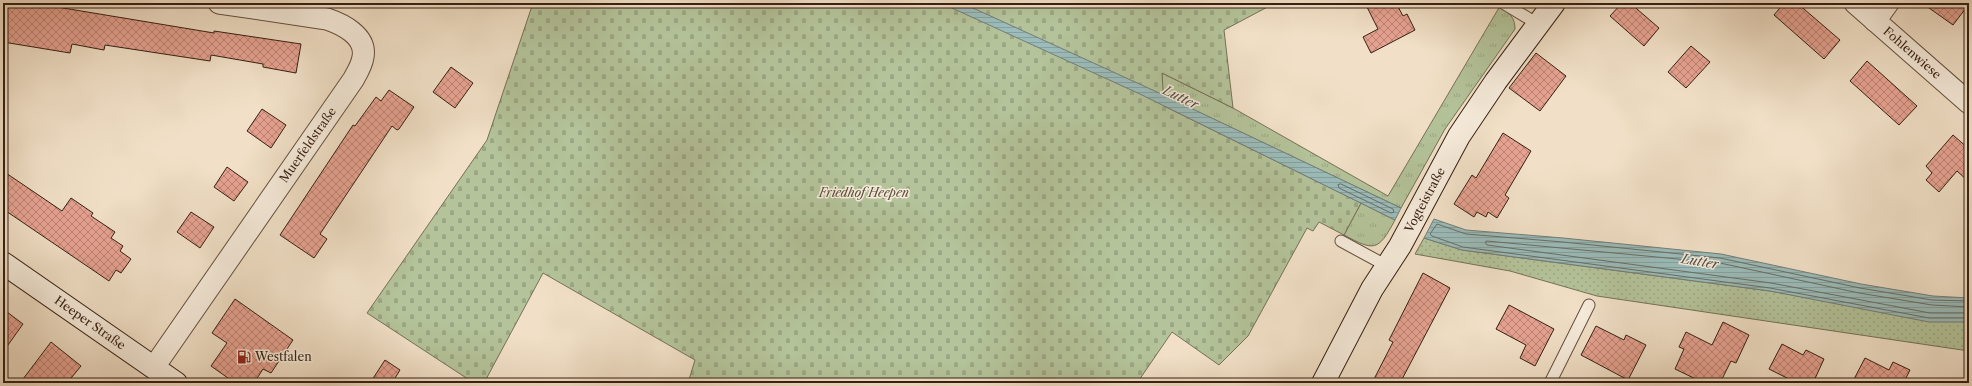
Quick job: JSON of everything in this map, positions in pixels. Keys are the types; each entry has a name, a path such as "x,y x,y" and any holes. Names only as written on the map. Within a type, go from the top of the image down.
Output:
{"street":[{"name":"Muerfeldstraße","path":"154,367 353,80 364,55 361,43 354,34 342,25 326,19 219,3"},
{"name":"Vogteistraße","path":"1323,383 1372,289 1402,243 1460,136 1496,81 1554,3"},
{"name":"Fohlenwiese","path":"1855,3 1969,103"},
{"path":"1875,21 1888,3"},
{"name":"Heeper Straße","path":"3,263 176,383"}],"lane":[{"path":"1504,3 1538,24"},
{"path":"1341,241 1387,266"},
{"path":"1550,383 1589,305"}],"green space":[{"name":"Friedhof Heepen","path":"533,3 1275,3 1224,30 1233,108 1162,73 1164,106 1361,203 1344,235 1319,222 1313,231 1307,228 1248,336 1219,365 1172,332 1137,383 688,383 695,360 543,273 484,383 474,383 367,313 487,140"},
{"path":"1500,6 1513,18 1515,29 1445,129 1401,208 1162,95 1162,73 1233,108 1388,196"},
{"path":"1361,203 1395,220 1384,238 1374,246 1362,244 1344,235"},
{"path":"1424,238 1462,250 1770,291 1847,305 1969,322 1969,351 1597,296 1510,271 1415,254"}],"water":[{"path":"941,3 962,3 1157,92 1401,208 1395,220 1142,95"},
{"name":"Lutter","path":"1434,219 1466,230 1721,254 1861,284 1933,296 1969,298 1969,322 1929,322 1770,291 1462,250 1424,238"}],"building":[{"path":"3,3 33,3 214,33 214,31 301,44 296,73 263,67 263,64 211,55 210,61 105,45 104,50 72,44 70,53 3,42"},
{"path":"1365,3 1396,3 1403,16 1407,14 1415,30 1371,53 1363,37 1378,29"},
{"path":"1622,3 1630,3 1659,28 1644,46 1610,16"},
{"path":"1784,3 1797,3 1840,40 1824,59 1774,15"},
{"path":"1922,3 1969,3 1969,4 1953,25"},
{"path":"1691,46 1710,62 1686,88 1668,72"},
{"path":"1536,53 1566,76 1540,111 1509,88"},
{"path":"1867,61 1917,106 1899,125 1850,81"},
{"path":"451,67 473,83 455,108 433,92"},
{"path":"389,90 414,107 399,129 397,130 392,126 320,234 327,239 314,258 280,235 353,125 355,126 376,97 381,101"},
{"path":"262,109 286,125 271,148 247,131"},
{"path":"1503,133 1531,151 1505,195 1509,198 1497,218 1488,212 1486,217 1477,212 1474,217 1454,204 1472,175 1476,178"},
{"path":"1953,135 1969,149 1969,182 1957,171 1939,192 1926,180 1932,173 1926,166"},
{"path":"227,167 248,182 234,201 214,187"},
{"path":"3,171 62,211 71,198 93,213 91,216 115,232 111,238 123,246 120,251 131,259 121,273 116,270 109,281 3,209"},
{"path":"191,212 214,227 200,248 177,232"},
{"path":"1423,273 1450,288 1400,383 1372,383 1393,342 1389,340"},
{"path":"235,299 293,340 271,373 263,369 254,383 235,383 211,366 227,343 212,333"},
{"path":"1509,305 1554,329 1535,366 1520,358 1526,345 1496,329"},
{"path":"3,309 23,324 3,352"},
{"path":"1723,322 1749,335 1736,363 1731,361 1720,383 1704,383 1675,369 1684,349 1679,347 1686,332 1712,345"},
{"path":"1596,326 1624,340 1626,335 1646,345 1628,380 1581,355"},
{"path":"51,342 81,366 67,383 20,383"},
{"path":"1782,344 1803,355 1806,350 1824,359 1813,383 1797,383 1769,369"},
{"path":"1865,358 1889,370 1893,362 1910,370 1906,378 1916,383 1852,383"},
{"path":"385,360 400,370 392,383 370,383"}],"place":[{"name":"Westfalen","path":"244,357"}]}
